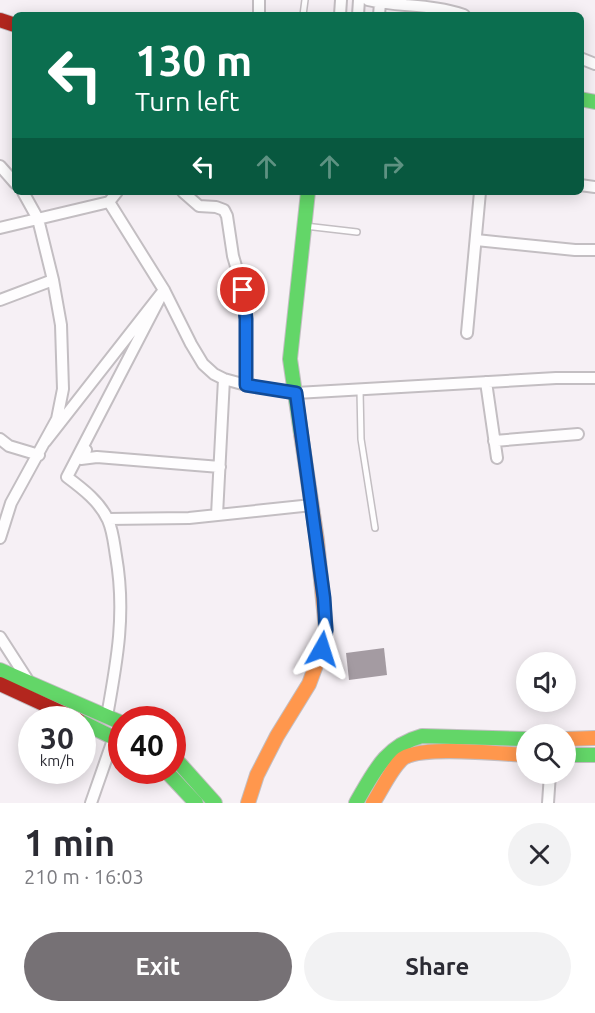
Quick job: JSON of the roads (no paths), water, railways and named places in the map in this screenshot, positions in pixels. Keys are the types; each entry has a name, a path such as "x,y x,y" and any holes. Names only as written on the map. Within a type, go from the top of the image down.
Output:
{"main road":[{"path":"248,803 257,775 277,736 309,684 322,649 326,630 312,505 290,359 291,332 308,195"},
{"path":"0,670 107,716"},
{"path":"0,684 48,706"},
{"path":"356,803 384,756 392,748 412,737 516,739"},
{"path":"576,739 595,738"},
{"path":"373,803 395,768 409,754 426,751 516,754"},
{"path":"576,755 595,754"},
{"path":"186,771 215,803"},
{"path":"178,784 196,803"}],"street":[{"path":"368,0 408,11 439,4 457,12"},
{"path":"379,12 380,3"},
{"path":"0,166 12,180"},
{"path":"0,538 11,503 57,420 63,389 61,325 53,280 38,219 25,195"},
{"path":"0,228 109,202 115,195"},
{"path":"186,195 199,206 216,207 224,210 228,216 233,256 243,290 246,319 246,385"},
{"path":"467,333 480,195"},
{"path":"109,202 164,290 203,364 224,379 296,393 556,378 595,378"},
{"path":"476,240 595,250"},
{"path":"0,300 53,280"},
{"path":"45,442 164,290"},
{"path":"164,290 81,459 98,457 220,467"},
{"path":"107,716 118,656 121,587 112,531 108,519 97,502 67,477 164,290"},
{"path":"218,515 224,379"},
{"path":"486,382 497,458"},
{"path":"494,441 578,434"},
{"path":"0,439 9,446 39,455"},
{"path":"108,519 189,518 312,505"},
{"path":"0,637 30,682"},
{"path":"91,803 108,763"},
{"path":"548,803 549,784"}],"lane":[{"path":"303,226 357,232"},
{"path":"360,390 361,439 375,528"}]}
